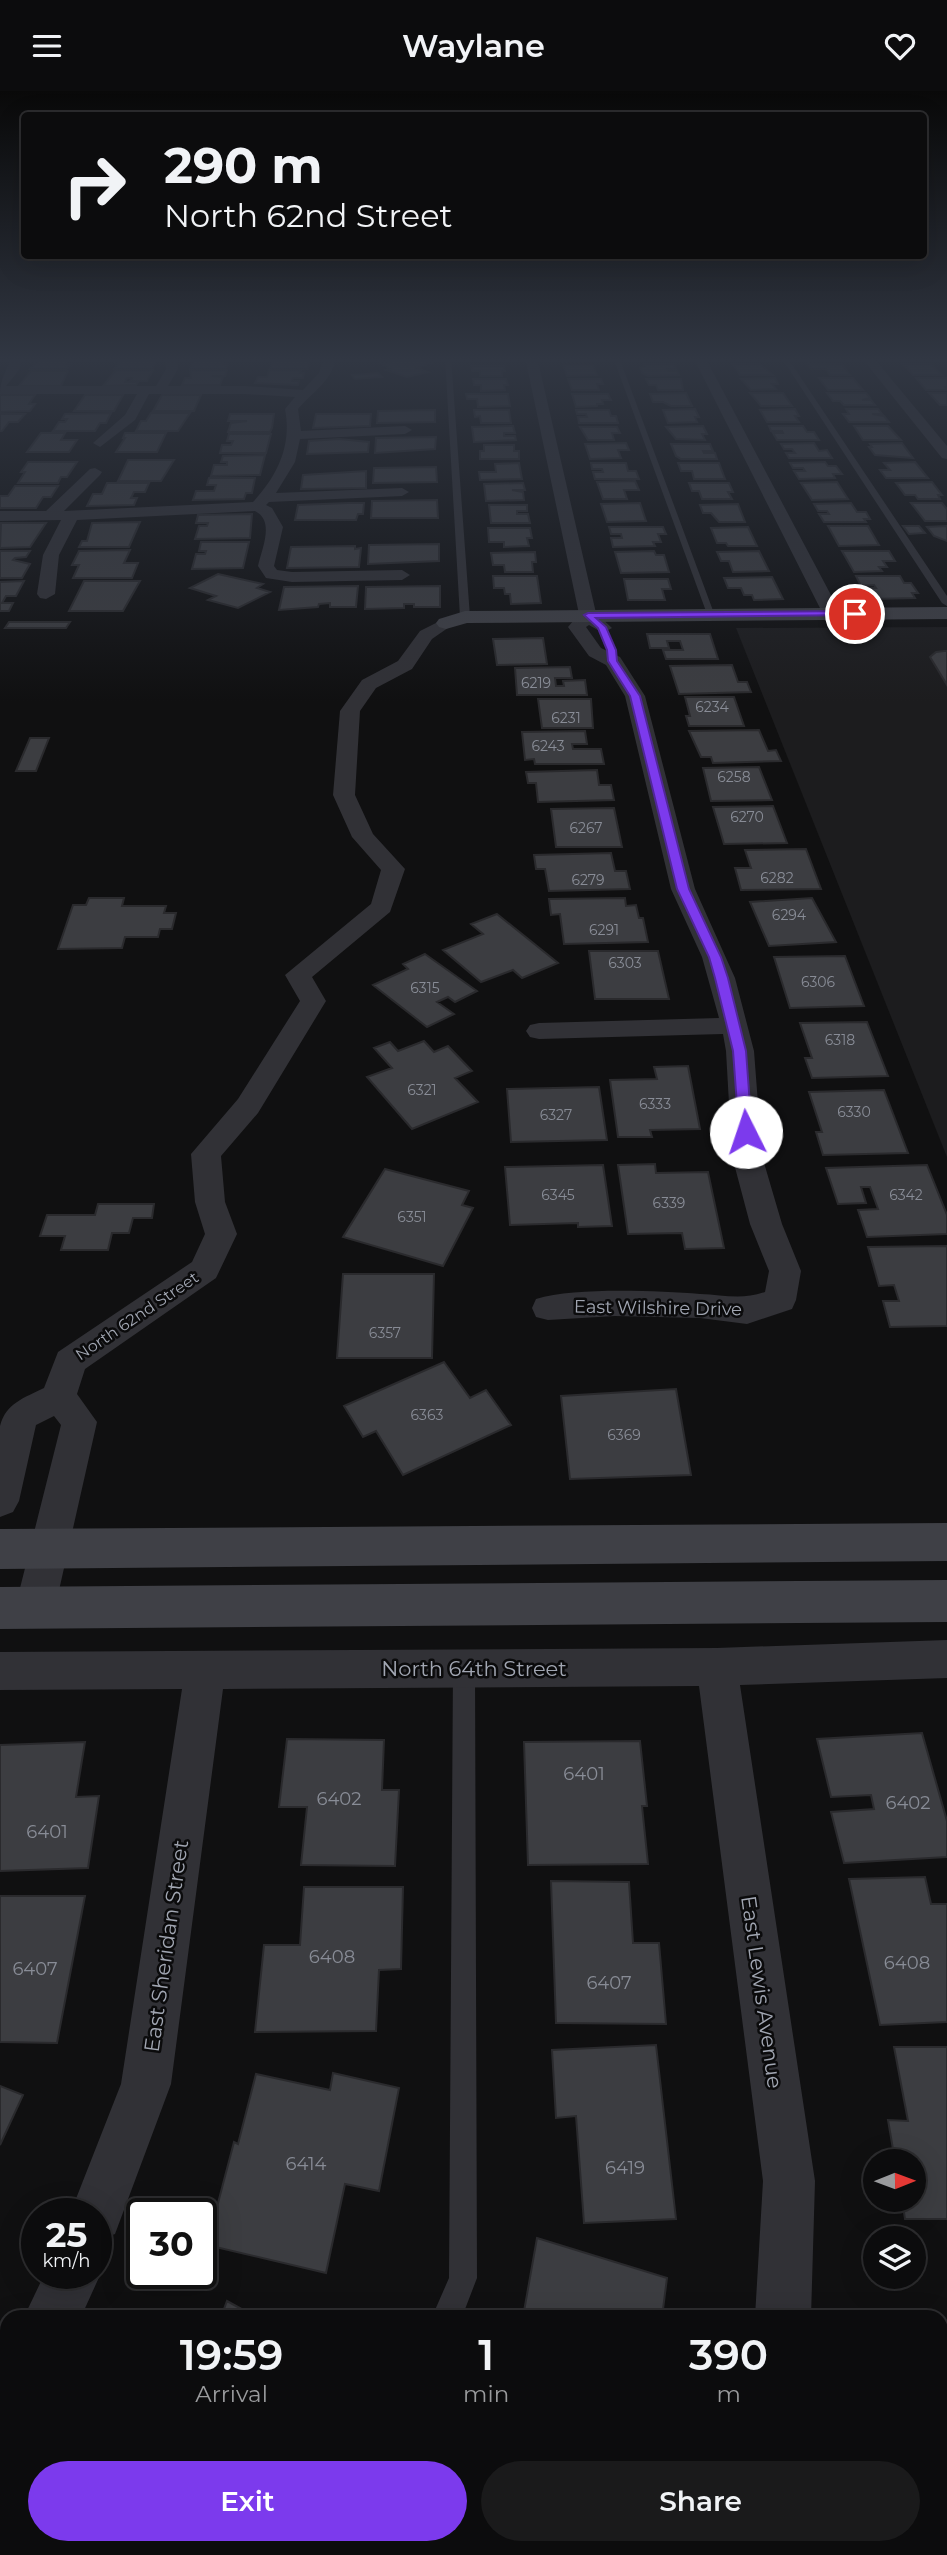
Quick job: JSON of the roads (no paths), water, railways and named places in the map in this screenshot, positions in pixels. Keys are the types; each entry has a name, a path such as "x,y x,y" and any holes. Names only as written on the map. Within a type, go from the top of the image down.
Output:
{"main road":[{"path":"455,620 588,615 947,613"},
{"path":"0,1549 947,1542"},
{"path":"18,1608 947,1601"}],"street":[{"path":"51,516 95,472"},
{"path":"261,502 284,472"},
{"name":"East Wilshire Drive","path":"548,1308 615,1304 701,1306 747,1311 780,1300 785,1271 766,1224 747,1156 740,1051 734,1026 715,957 683,889 635,696 613,661 595,652 577,627 588,615 556,472"},
{"path":"759,472 832,614"},
{"path":"0,516 71,516 402,492"},
{"path":"261,502 275,527 265,566 272,575 402,575"},
{"path":"46,594 51,555 71,516"},
{"name":"North 62nd Street","path":"59,1397 70,1361 205,1270 222,1234 210,1202 206,1154 248,1105 313,1002 298,975 382,907 393,869 363,837 344,795 349,711 369,684 405,665 426,635 455,620"},
{"path":"539,1031 734,1026"},
{"path":"0,1501 20,1417 59,1397 79,1422 49,1549 18,1608"},
{"name":"North 64th Street","path":"0,1671 717,1667 947,1659"},
{"name":"East Lewis Avenue","path":"717,1667 789,2181 783,2310"},
{"name":"East Sheridan Street","path":"102,2198 146,2084 205,1669"},
{"path":"56,2310 66,2289"}],"lane":[{"path":"451,472 455,620"},
{"path":"659,472 712,614"},
{"path":"860,472 947,603"},
{"path":"450,2310 463,2278 464,1668"}]}
